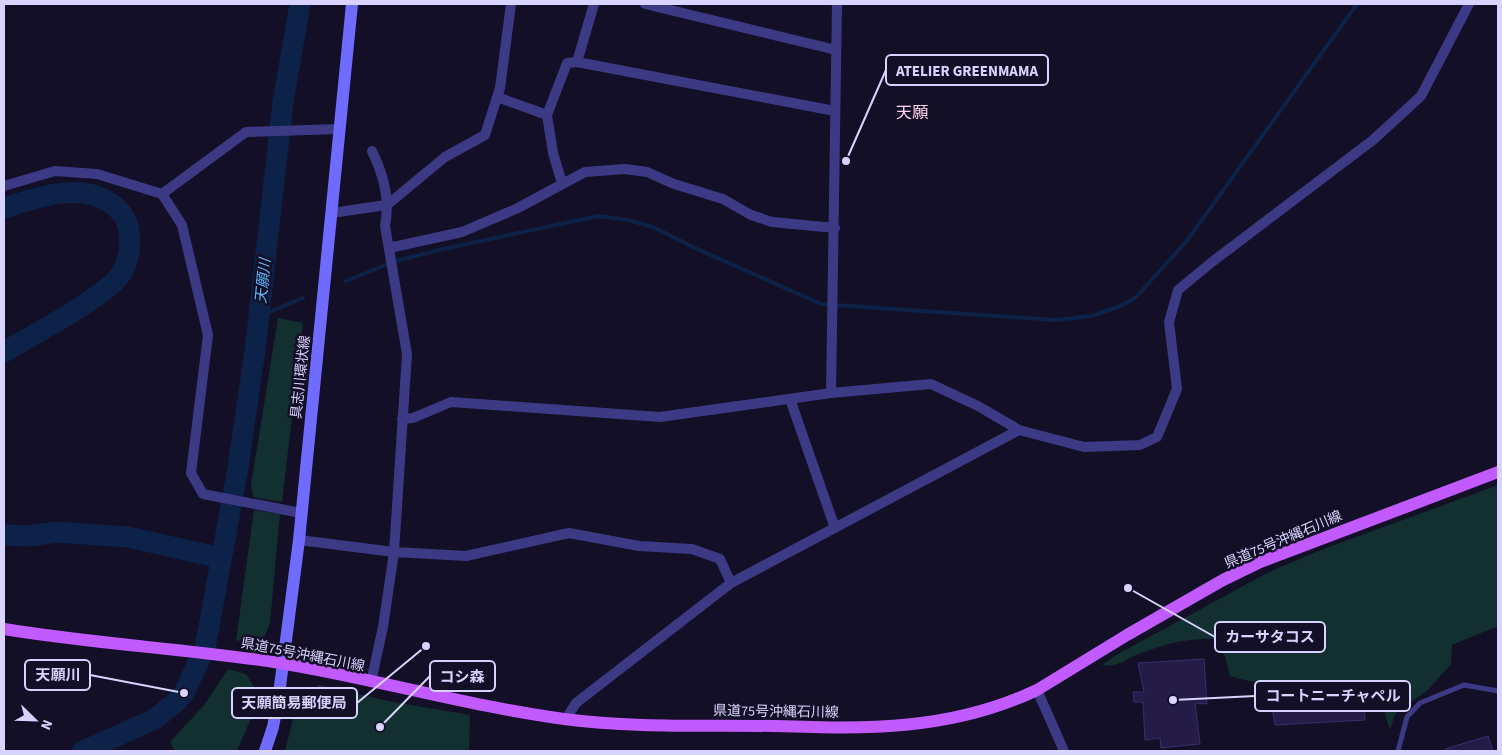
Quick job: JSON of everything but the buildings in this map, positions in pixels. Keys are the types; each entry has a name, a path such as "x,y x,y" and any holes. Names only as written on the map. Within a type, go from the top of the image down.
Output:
{"main road":[{"name":"具志川環状線","path":"265,751 273,727 299,540 352,4"},
{"name":"県道75号沖縄石川線","path":"4,629 170,648 282,664 448,699 566,719 665,724 897,727 927,724 973,714 1014,701 1037,690 1127,635 1224,580 1258,563 1498,472"}],"street":[{"path":"331,213 387,205 445,157 485,135 497,97 511,4"},
{"path":"577,62 594,4"},
{"path":"645,4 836,50"},
{"path":"831,393 837,4"},
{"path":"402,419 413,418 451,402 660,417 831,393 931,384 978,406 1019,430 1084,447 1140,445 1157,437 1177,389 1169,322 1178,290 1373,140 1421,96 1470,4"},
{"path":"562,183 553,153 547,115 567,64 577,62 835,112"},
{"path":"497,97 547,115"},
{"path":"162,194 246,132 339,129"},
{"path":"371,682 383,627 394,552 407,354 385,226 387,205 383,174 372,151"},
{"path":"389,248 462,232 516,209 585,172 625,169 648,172 674,184 723,199 752,215 772,222 834,228"},
{"path":"4,186 55,171 97,174 162,194 182,225 208,334 191,472 203,494 301,513"},
{"path":"790,399 835,528"},
{"path":"566,719 576,703 731,583 1019,430"},
{"path":"299,540 394,552 466,556 569,533 639,546 692,549 720,559 731,583"},
{"path":"1037,690 1064,751"}],"lane":[{"path":"1398,751 1406,717 1420,703 1464,685 1498,691"}],"green space":[{"path":"278,318 303,323 282,502 253,497 251,485"},
{"path":"1498,485 1498,626 1452,645 1451,664 1428,690 1395,714 1390,730 1380,699 1364,682 1279,684 1263,683 1230,676 1225,656 1213,639 1164,645 1145,651 1117,664 1102,665 1116,655 1269,572 1321,550"},
{"path":"254,510 280,514 270,623 265,635 254,645 236,640"},
{"path":"228,669 246,674 260,697 237,751 175,751 170,742 205,704"},
{"path":"319,685 388,701 470,715 469,751 285,751 297,703"}],"waterway":[{"name":"天願川","path":"83,751 155,719 176,702 184,693 205,648 238,468 255,351 283,102 300,4"},
{"path":"346,281 393,262 439,250 598,216 628,220 653,227 695,248 821,304 1056,320 1092,316 1123,305 1136,297 1186,242 1357,4"},
{"name":"天願川","path":"4,208 60,193 88,194 101,198 113,205 121,213 128,226 130,241 126,264 121,274 113,283 48,327 4,352"},
{"path":"260,316 303,298"},
{"name":"天願川","path":"4,535 29,536 57,532 128,537 221,558"}],"place":[{"name":"ATELIER GREENMAMA","path":"846,161"},
{"name":"カーサタコス","path":"1128,588"},
{"name":"天願簡易郵便局","path":"426,646"},
{"name":"天願川","path":"184,693"},
{"name":"コートニーチャペル","path":"1173,700"},
{"name":"コシ森","path":"380,727"}],"district":[{"name":"天願","path":"912,112"}]}
